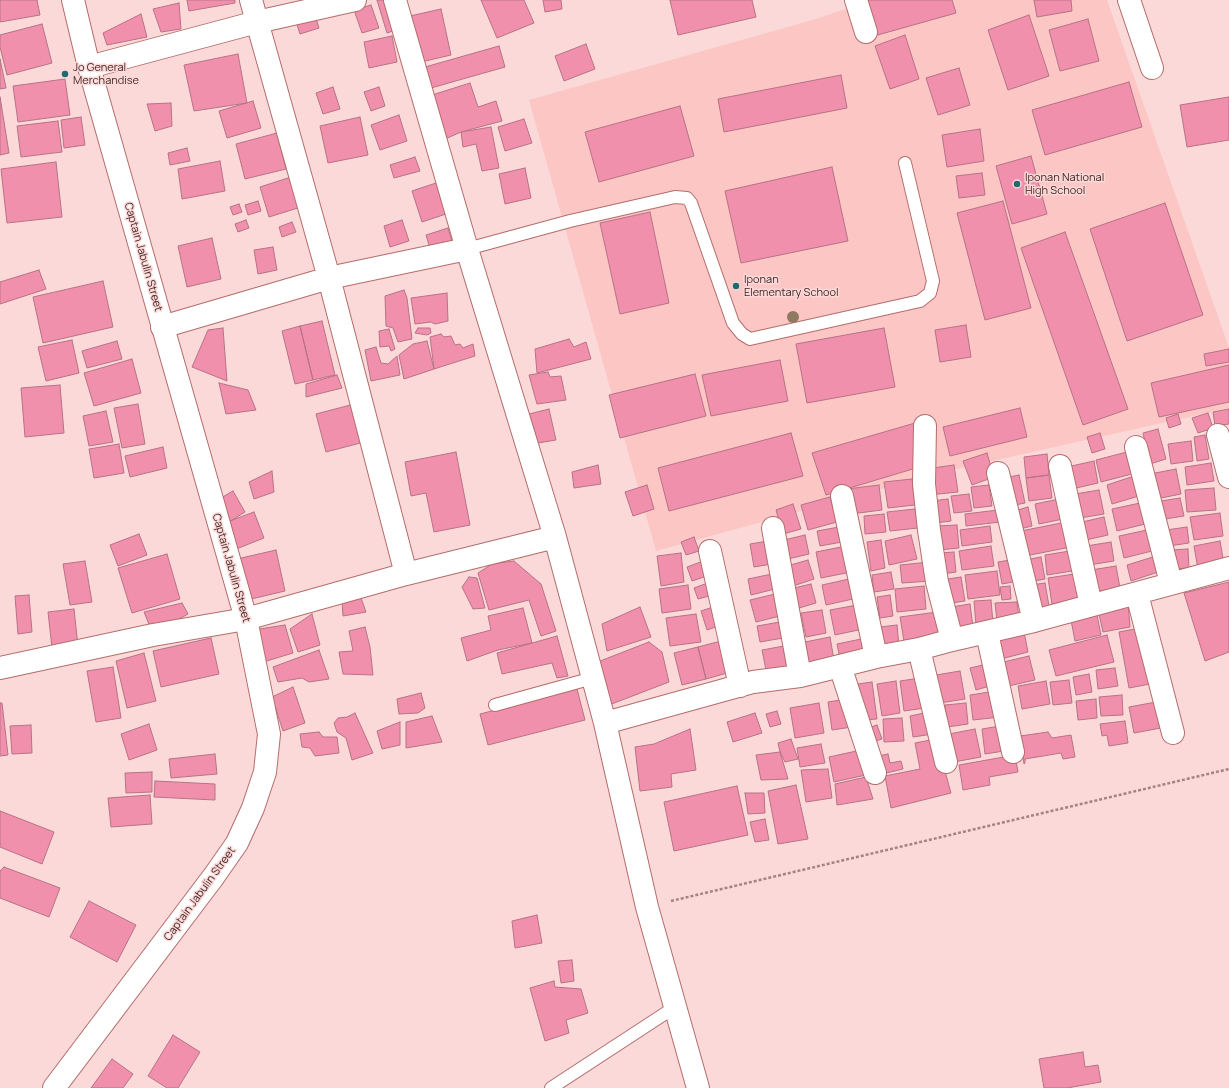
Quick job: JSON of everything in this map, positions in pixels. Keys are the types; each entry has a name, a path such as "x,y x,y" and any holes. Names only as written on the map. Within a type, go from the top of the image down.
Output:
{"street":[{"name":"Captain Jabulin Street","path":"54,1088 214,876 237,843 253,808 265,772 269,734 246,619 89,67 73,0"},
{"path":"251,0 329,278 406,574"},
{"path":"89,67 257,22 355,0"},
{"path":"395,0 467,248 555,537 605,723 647,907 698,1088"},
{"path":"856,0 866,32"},
{"path":"1129,0 1152,68"},
{"path":"162,327 329,278 467,248"},
{"path":"925,426 924,484 929,530 937,582 952,640"},
{"path":"1218,435 1229,477"},
{"path":"1136,447 1171,583"},
{"path":"1060,466 1092,605"},
{"path":"998,474 1034,621"},
{"path":"842,496 876,657"},
{"path":"773,528 800,676"},
{"path":"0,668 153,635 246,619 406,574 555,537"},
{"path":"710,551 740,686"},
{"path":"605,723 753,682 800,676 876,657 919,649 952,640 987,633 1137,594 1171,583 1229,568"},
{"path":"1137,594 1173,733"},
{"path":"987,633 1013,752"},
{"path":"919,649 946,762"},
{"path":"840,666 874,773"}],"lane":[{"path":"467,248 570,221 675,197 686,198 692,203 733,323 742,334 750,339 920,301 930,293 933,281 905,163"},
{"path":"495,705 593,678"},
{"path":"551,1088 675,1007"}],"path":[{"path":"647,907 1229,769"}],"shaded area":[{"path":"872,0 1107,0 1229,348 1229,408 943,472 656,551 529,100 816,19"}],"building":[{"path":"0,0 37,0 40,15 0,22"},
{"path":"187,0 235,0 235,3 189,11"},
{"path":"377,0 393,0 402,28 387,33"},
{"path":"481,0 524,0 534,23 497,38"},
{"path":"543,0 561,0 562,9 545,12"},
{"path":"670,0 752,0 756,17 678,35"},
{"path":"864,0 952,0 956,13 874,36"},
{"path":"1034,0 1071,0 1072,11 1037,17"},
{"path":"179,3 181,29 161,32 153,9"},
{"path":"371,5 379,28 362,33 354,10"},
{"path":"441,9 451,55 421,62 410,16"},
{"path":"314,12 319,28 300,34 295,18"},
{"path":"141,14 147,37 107,45 103,33"},
{"path":"1029,15 1049,76 1008,90 988,30"},
{"path":"1088,19 1099,61 1060,71 1049,30"},
{"path":"42,24 52,63 7,75 0,47 0,35"},
{"path":"905,35 919,79 890,89 875,46"},
{"path":"392,36 397,62 369,68 364,42"},
{"path":"586,44 595,69 564,81 555,56"},
{"path":"499,46 505,67 424,90 418,69"},
{"path":"238,54 247,103 194,111 184,65"},
{"path":"0,59 6,88 0,89"},
{"path":"959,68 970,105 938,115 926,78"},
{"path":"841,75 847,108 724,132 718,99"},
{"path":"65,79 70,115 18,122 13,86"},
{"path":"1129,82 1142,127 1045,155 1032,110"},
{"path":"470,83 478,107 496,101 502,121 461,132 443,140 429,96"},
{"path":"333,87 340,109 323,114 316,93"},
{"path":"379,87 385,106 371,111 364,92"},
{"path":"0,97 9,153 0,155"},
{"path":"1229,97 1229,140 1187,147 1180,105"},
{"path":"253,101 261,128 227,138 219,111"},
{"path":"171,103 172,126 155,131 147,104"},
{"path":"680,106 694,156 599,182 585,132"},
{"path":"399,115 407,141 380,150 371,125"},
{"path":"81,117 85,145 64,148 61,120"},
{"path":"360,117 368,155 328,163 320,126"},
{"path":"524,119 532,143 505,151 498,127"},
{"path":"58,121 62,152 21,157 17,126"},
{"path":"491,127 499,168 482,171 476,144 463,147 461,132"},
{"path":"980,129 984,161 947,167 942,135"},
{"path":"277,133 286,169 245,179 236,144"},
{"path":"187,148 190,161 170,165 168,153"},
{"path":"1031,156 1047,214 1012,224 996,166"},
{"path":"415,157 420,171 394,178 390,165"},
{"path":"220,161 225,191 182,199 178,169"},
{"path":"56,162 62,217 7,223 1,169"},
{"path":"832,167 848,241 741,263 725,191"},
{"path":"525,168 531,198 505,204 499,174"},
{"path":"982,173 985,195 959,198 956,176"},
{"path":"291,177 301,207 269,217 260,187"},
{"path":"436,183 446,214 422,222 412,191"},
{"path":"258,201 261,211 248,215 245,205"},
{"path":"1003,201 1031,308 985,320 957,213"},
{"path":"1165,203 1203,315 1127,341 1090,229"},
{"path":"239,204 242,212 233,215 230,207"},
{"path":"650,212 669,303 620,314 600,223"},
{"path":"246,220 249,228 238,232 235,224"},
{"path":"402,220 409,241 390,247 384,226"},
{"path":"292,222 296,232 282,237 279,227"},
{"path":"448,228 454,248 432,255 426,235"},
{"path":"1065,232 1128,409 1083,425 1021,248"},
{"path":"212,238 221,279 187,287 178,246"},
{"path":"273,247 277,270 258,274 254,250"},
{"path":"39,270 46,289 0,304 0,282"},
{"path":"103,281 113,327 43,343 33,297"},
{"path":"404,290 407,298 412,339 398,342 393,328 386,326 385,296"},
{"path":"447,293 448,321 435,324 431,322 415,324 411,298"},
{"path":"322,321 335,375 313,380 300,326"},
{"path":"966,325 971,357 940,362 935,330"},
{"path":"300,326 313,380 295,384 282,331"},
{"path":"223,328 227,381 192,367 208,330"},
{"path":"418,328 430,328 431,333 427,335 415,333"},
{"path":"884,328 895,387 807,403 796,344"},
{"path":"389,329 395,349 391,351 389,346 380,347 379,331"},
{"path":"441,334 444,337 451,336 455,345 460,344 463,348 473,344 475,356 434,369 430,337"},
{"path":"569,339 574,347 586,342 591,359 537,373 535,349"},
{"path":"72,340 79,373 46,381 38,347"},
{"path":"117,341 122,359 87,368 82,351"},
{"path":"427,341 434,369 404,379 399,355 413,344"},
{"path":"376,347 381,363 388,364 397,356 400,375 371,381 365,350"},
{"path":"1229,349 1229,362 1206,366 1204,354"},
{"path":"132,359 141,393 94,406 84,373"},
{"path":"780,360 788,401 711,416 702,375"},
{"path":"1229,365 1229,402 1159,417 1151,383"},
{"path":"548,372 550,377 561,376 566,400 537,404 529,375"},
{"path":"695,374 706,416 620,438 609,395"},
{"path":"337,375 342,388 306,397 306,384"},
{"path":"219,383 248,390 256,410 226,414"},
{"path":"60,385 64,433 25,437 21,388"},
{"path":"358,403 368,441 326,452 316,414"},
{"path":"138,404 145,444 122,448 114,408"},
{"path":"1020,408 1027,437 950,456 943,427"},
{"path":"549,409 556,440 538,443 529,414"},
{"path":"1229,409 1229,424 1215,426 1213,412"},
{"path":"106,411 113,442 89,446 83,416"},
{"path":"1208,413 1213,428 1198,433 1192,418"},
{"path":"1178,414 1181,424 1169,428 1166,418"},
{"path":"922,421 936,462 826,495 812,453"},
{"path":"1158,429 1166,459 1150,464 1143,433"},
{"path":"791,433 803,476 669,511 658,468"},
{"path":"1100,433 1105,449 1092,453 1087,437"},
{"path":"1205,435 1209,459 1197,461 1194,437"},
{"path":"1191,441 1193,461 1171,464 1168,444"},
{"path":"119,444 124,473 94,478 89,449"},
{"path":"163,447 167,468 130,477 125,456"},
{"path":"456,452 470,525 434,532 426,493 411,496 405,462"},
{"path":"1127,452 1132,474 1101,482 1096,460"},
{"path":"987,453 994,477 972,485 963,461"},
{"path":"1047,454 1049,475 1026,478 1024,457"},
{"path":"1094,461 1098,483 1072,489 1067,467"},
{"path":"1211,463 1214,481 1187,485 1185,467"},
{"path":"598,465 601,484 574,488 572,472"},
{"path":"954,465 958,492 929,495 926,469"},
{"path":"1176,469 1181,494 1156,499 1150,474"},
{"path":"272,471 274,492 254,499 249,482"},
{"path":"1019,475 1025,503 1010,506 1004,478"},
{"path":"1049,475 1052,498 1029,501 1026,478"},
{"path":"1134,476 1139,496 1112,504 1107,485"},
{"path":"912,479 915,505 888,508 884,482"},
{"path":"647,485 654,509 633,516 625,492"},
{"path":"879,485 882,510 851,514 847,489"},
{"path":"989,485 992,506 974,508 971,487"},
{"path":"1214,488 1216,510 1187,512 1185,490"},
{"path":"1099,490 1104,514 1080,518 1075,494"},
{"path":"233,491 245,512 221,527 214,502"},
{"path":"969,494 972,511 954,513 951,496"},
{"path":"830,497 837,522 808,530 801,505"},
{"path":"1064,498 1068,518 1039,524 1035,504"},
{"path":"1180,498 1184,516 1159,520 1155,502"},
{"path":"948,499 951,521 935,523 932,501"},
{"path":"1140,503 1145,524 1117,531 1112,509"},
{"path":"793,504 801,529 783,534 776,510"},
{"path":"1028,507 1032,526 1016,530 1011,512"},
{"path":"915,509 918,528 890,531 887,512"},
{"path":"998,510 1000,522 966,526 965,514"},
{"path":"254,512 264,538 231,551 222,524"},
{"path":"1220,513 1223,536 1194,540 1190,517"},
{"path":"884,514 886,532 865,534 864,516"},
{"path":"1104,517 1108,535 1086,540 1082,522"},
{"path":"1066,522 1071,547 1025,556 1021,531"},
{"path":"957,525 959,548 939,550 937,526"},
{"path":"990,526 992,542 962,546 960,530"},
{"path":"839,527 842,542 820,546 817,531"},
{"path":"1187,527 1189,543 1169,546 1166,530"},
{"path":"1147,530 1152,551 1124,558 1119,536"},
{"path":"139,534 147,555 118,566 110,545"},
{"path":"805,535 809,554 788,559 784,540"},
{"path":"911,535 917,559 889,565 885,541"},
{"path":"694,537 699,551 686,555 681,542"},
{"path":"881,540 885,568 871,571 867,542"},
{"path":"768,541 772,564 754,567 750,544"},
{"path":"1220,541 1224,564 1198,569 1194,546"},
{"path":"1111,542 1114,561 1089,565 1086,546"},
{"path":"846,546 851,572 821,578 816,552"},
{"path":"991,546 994,566 962,570 959,551"},
{"path":"1188,549 1189,568 1172,569 1171,550"},
{"path":"276,550 285,591 247,600 237,559"},
{"path":"1076,550 1078,570 1047,575 1045,555"},
{"path":"954,552 956,572 942,574 940,553"},
{"path":"681,553 684,582 661,586 657,556"},
{"path":"167,554 180,599 132,613 118,568"},
{"path":"1041,557 1045,579 1029,582 1025,560"},
{"path":"1153,557 1158,572 1131,581 1127,565"},
{"path":"706,560 710,575 692,581 687,567"},
{"path":"808,560 814,579 793,586 787,566"},
{"path":"1010,560 1013,582 1002,584 998,562"},
{"path":"85,561 92,602 70,605 63,564"},
{"path":"514,561 541,584 556,631 541,636 529,600 489,610 478,573 492,564"},
{"path":"929,562 931,581 902,583 900,565"},
{"path":"1116,566 1120,588 1095,593 1091,570"},
{"path":"997,571 1000,595 968,599 965,575"},
{"path":"891,572 894,589 874,592 872,575"},
{"path":"1081,573 1085,599 1052,604 1048,578"},
{"path":"772,574 775,589 751,595 748,579"},
{"path":"469,577 477,578 485,608 473,609 462,587"},
{"path":"961,577 965,601 945,604 941,580"},
{"path":"849,579 853,599 826,605 822,585"},
{"path":"713,581 717,594 698,599 694,588"},
{"path":"1229,582 1229,652 1205,661 1184,593"},
{"path":"1045,583 1049,606 1034,609 1031,585"},
{"path":"811,584 816,603 799,608 794,588"},
{"path":"688,585 691,609 662,613 659,589"},
{"path":"924,586 926,609 897,612 895,589"},
{"path":"1010,586 1011,599 1002,600 1000,587"},
{"path":"775,594 780,616 756,622 750,600"},
{"path":"29,595 32,632 18,634 15,596"},
{"path":"360,595 366,612 343,616 342,600"},
{"path":"890,595 893,616 880,618 877,597"},
{"path":"991,600 993,623 976,625 974,601"},
{"path":"1017,602 1019,619 997,621 995,603"},
{"path":"182,603 188,614 153,634 144,612"},
{"path":"1128,603 1130,627 1103,632 1098,610"},
{"path":"970,604 973,627 954,629 951,607"},
{"path":"857,605 863,629 835,635 830,610"},
{"path":"716,606 722,625 707,630 701,611"},
{"path":"640,607 651,637 607,651 602,624"},
{"path":"523,608 532,643 498,650 467,661 461,638 491,630 488,616"},
{"path":"74,609 78,646 52,648 48,612"},
{"path":"822,610 826,633 806,637 801,613"},
{"path":"1096,610 1101,635 1075,641 1071,620"},
{"path":"937,612 940,636 904,641 900,617"},
{"path":"312,614 320,645 298,652 290,629"},
{"path":"696,614 701,642 670,646 666,618"},
{"path":"780,622 783,638 760,642 757,626"},
{"path":"285,625 293,653 260,663 253,630"},
{"path":"897,625 899,647 882,649 880,627"},
{"path":"365,627 370,647 373,675 343,674 339,652 353,651 349,631"},
{"path":"1140,628 1150,684 1129,688 1119,632"},
{"path":"1024,632 1028,652 1001,659 995,639"},
{"path":"1107,635 1114,662 1056,676 1049,650"},
{"path":"557,636 568,676 557,678 552,663 502,674 497,653"},
{"path":"830,637 834,660 809,664 805,642"},
{"path":"211,638 219,674 161,687 153,651"},
{"path":"866,638 869,653 840,659 837,644"},
{"path":"725,640 734,671 706,679 698,647"},
{"path":"649,642 662,652 669,682 609,705 595,663"},
{"path":"784,646 789,671 767,675 762,650"},
{"path":"698,647 706,679 682,685 674,653"},
{"path":"319,650 329,679 309,682 302,678 278,682 273,667"},
{"path":"144,653 156,701 127,708 116,661"},
{"path":"1029,656 1035,680 1004,687 999,663"},
{"path":"987,664 993,685 976,690 970,668"},
{"path":"113,667 121,718 96,722 87,671"},
{"path":"1115,668 1118,686 1098,689 1096,670"},
{"path":"960,671 965,699 940,703 936,675"},
{"path":"1089,674 1092,692 1076,695 1073,677"},
{"path":"920,678 925,708 904,711 900,681"},
{"path":"1069,680 1072,703 1053,705 1050,682"},
{"path":"896,681 900,713 882,716 877,684"},
{"path":"1046,681 1050,704 1022,709 1018,686"},
{"path":"872,682 877,719 863,720 858,684"},
{"path":"293,687 305,723 283,731 272,697"},
{"path":"577,689 585,720 488,745 480,714"},
{"path":"996,691 1000,717 973,720 970,695"},
{"path":"421,693 425,708 418,713 399,714 397,699"},
{"path":"1122,695 1123,715 1101,716 1099,697"},
{"path":"847,699 852,727 832,730 828,702"},
{"path":"1096,699 1097,718 1078,720 1076,701"},
{"path":"1156,702 1161,728 1134,733 1129,707"},
{"path":"0,703 2,703 8,755 0,756"},
{"path":"819,703 824,733 795,738 790,708"},
{"path":"966,703 968,724 947,727 945,705"},
{"path":"777,711 781,724 770,727 766,714"},
{"path":"929,712 933,734 913,737 910,716"},
{"path":"355,713 373,753 352,760 346,738 337,732 334,723 338,718 347,717"},
{"path":"755,713 762,733 733,742 727,722"},
{"path":"432,716 442,742 406,748 406,722"},
{"path":"902,718 904,741 884,742 883,719"},
{"path":"1125,721 1128,743 1109,746 1107,735 1102,736 1100,724"},
{"path":"400,722 400,745 382,749 377,731"},
{"path":"149,724 157,750 129,760 121,734"},
{"path":"31,725 32,753 12,754 10,726"},
{"path":"877,725 882,739 872,742 868,728"},
{"path":"1000,726 1004,751 985,754 982,729"},
{"path":"690,729 696,770 671,774 672,787 640,791 635,747 654,744"},
{"path":"975,729 981,757 954,762 949,734"},
{"path":"319,732 323,737 337,737 339,753 315,756 310,748 302,747 300,734"},
{"path":"1048,732 1052,738 1071,735 1075,757 1063,759 1061,753 1025,759 1024,764 1020,736"},
{"path":"791,739 798,759 785,762 780,752 778,743"},
{"path":"936,739 951,793 891,808 885,776 920,769 915,743"},
{"path":"821,744 825,763 800,767 797,748"},
{"path":"861,750 866,775 834,782 829,757"},
{"path":"780,752 788,779 761,780 756,755"},
{"path":"215,754 217,774 171,778 169,759"},
{"path":"888,754 890,763 901,761 903,769 882,774 878,756"},
{"path":"1015,755 1018,772 989,777 990,785 963,790 959,765"},
{"path":"828,769 832,798 806,802 801,770"},
{"path":"152,772 152,792 126,793 125,773"},
{"path":"866,777 873,799 837,805 835,784"},
{"path":"155,781 215,784 215,800 154,797"},
{"path":"796,785 808,839 778,844 768,791"},
{"path":"737,786 748,835 674,851 664,802"},
{"path":"745,793 764,793 765,813 748,814"},
{"path":"150,795 152,824 111,827 108,798"},
{"path":"0,811 54,832 42,864 0,847"},
{"path":"765,819 769,840 755,842 750,822"},
{"path":"4,867 60,888 49,917 0,898 0,871"},
{"path":"89,901 136,925 117,962 70,937"},
{"path":"537,915 542,943 515,948 512,921"},
{"path":"572,960 574,981 561,983 558,961"},
{"path":"554,981 555,987 581,989 588,1013 566,1020 569,1033 545,1041 530,988"},
{"path":"173,1035 200,1052 178,1088 167,1088 148,1076"},
{"path":"1083,1052 1085,1067 1098,1065 1101,1082 1067,1088 1044,1088 1039,1059"},
{"path":"112,1059 133,1074 123,1088 91,1088"}],"place":[{"name":"Jo General Merchandise","path":"65,74"},
{"name":"Iponan National High School","path":"1017,184"},
{"name":"Iponan Elementary School","path":"736,286"}]}
